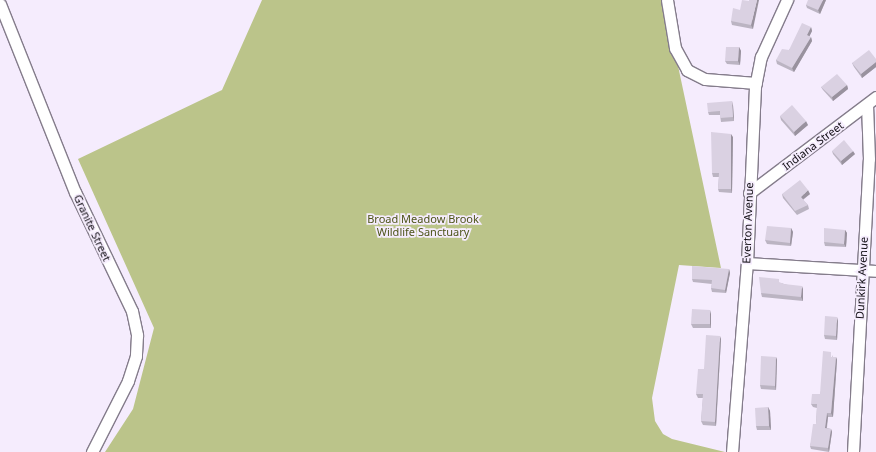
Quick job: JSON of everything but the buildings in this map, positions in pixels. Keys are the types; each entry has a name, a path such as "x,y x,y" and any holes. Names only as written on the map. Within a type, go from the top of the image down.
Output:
{"street":[{"path":"667,0 675,48 687,70 704,79 756,82"},
{"name":"Everton Avenue","path":"732,452 747,263 749,193 756,82 761,58 787,0"},
{"name":"Granite Street","path":"0,4 75,192 132,312 137,335 136,356 128,381 92,452"},
{"name":"Indiana Street","path":"749,193 876,97"},
{"name":"Dunkirk Avenue","path":"853,452 870,142 867,105"},
{"path":"747,263 876,271"}],"green space":[{"name":"Broad Meadow Brook Wildlife Sanctuary","path":"262,0 664,0 721,268 679,265 652,398 655,421 663,434 672,439 725,452 105,452 133,409 154,328 78,159 222,90"}]}
